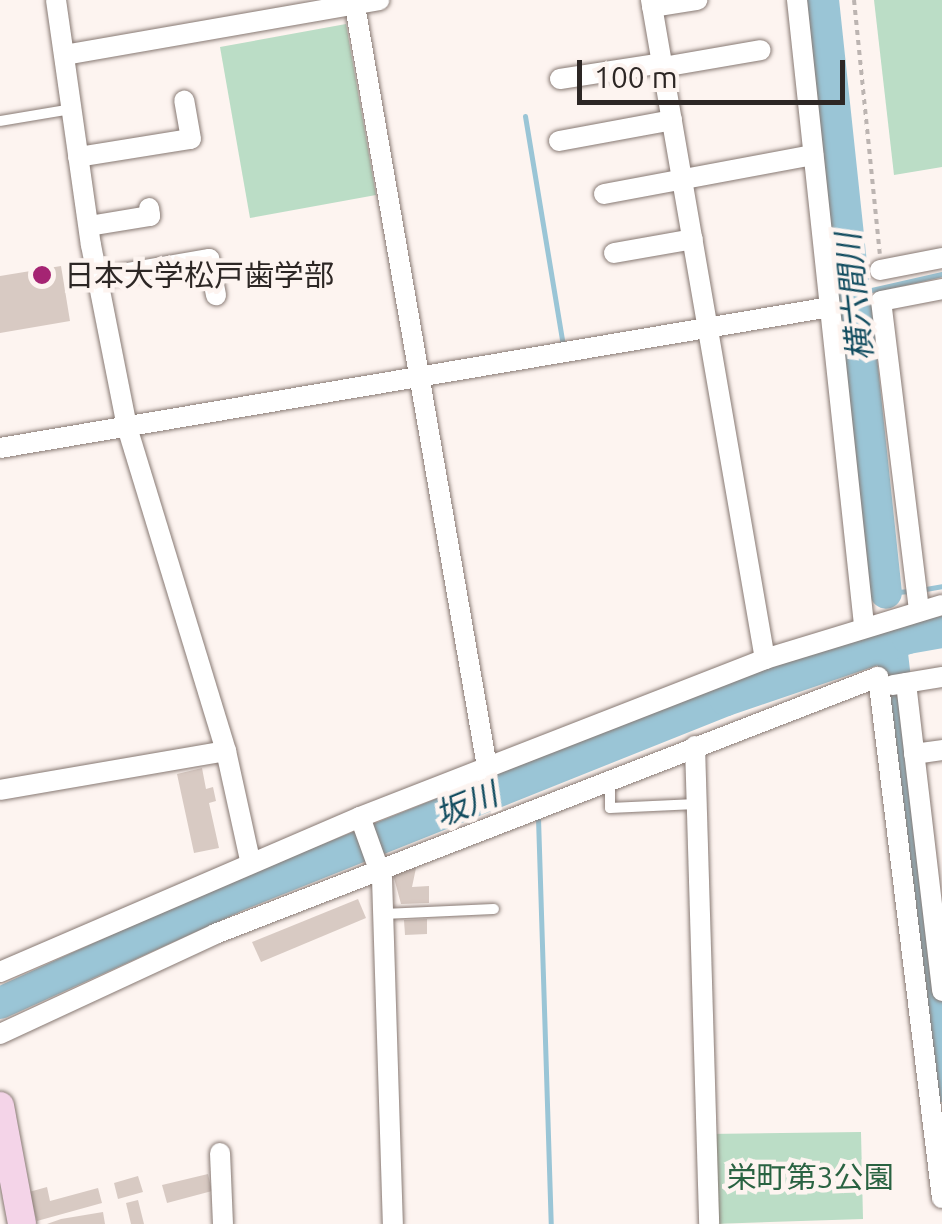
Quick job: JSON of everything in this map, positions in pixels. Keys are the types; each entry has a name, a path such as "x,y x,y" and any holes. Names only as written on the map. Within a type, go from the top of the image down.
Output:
{"street":[{"path":"56,0 89,226 127,427 226,752 250,860"},
{"path":"64,54 379,0"},
{"path":"697,0 651,4 765,658"},
{"path":"797,0 868,624"},
{"path":"354,2 488,768"},
{"path":"560,79 761,50"},
{"path":"78,157 191,139 184,101"},
{"path":"559,141 672,120"},
{"path":"604,194 813,155"},
{"path":"89,226 150,216 148,208"},
{"path":"614,253 693,239"},
{"path":"880,270 942,258"},
{"path":"98,278 209,259 216,295"},
{"path":"912,612 916,582 881,301 942,289"},
{"path":"0,448 830,307"},
{"path":"0,972 250,860 361,820 765,658 868,624 942,605"},
{"path":"0,1034 216,934 378,865 878,677 891,685 914,754 920,805 936,878 942,991"},
{"path":"891,685 942,677"},
{"path":"891,685 896,808 942,1198"},
{"path":"695,746 709,1224"},
{"path":"914,754 942,750"},
{"path":"0,790 226,752"},
{"path":"896,808 942,802"},
{"path":"361,820 378,865 383,914 393,1224"},
{"path":"0,1106 22,1224"},
{"path":"220,1153 223,1224"}],"lane":[{"path":"0,121 72,109"},
{"path":"610,787 610,808 696,804"},
{"path":"383,914 494,909"}],"path":[{"path":"854,0 880,270"}],"green space":[{"path":"874,0 942,0 942,167 894,175"},
{"path":"346,24 376,195 250,218 220,47"},
{"name":"栄町第3公園","path":"861,1132 863,1219 713,1224 707,1134"}],"building":[{"path":"61,266 70,321 0,333 0,276"},
{"path":"202,768 206,789 213,787 216,801 209,803 219,848 194,853 177,774"},
{"path":"407,867 416,868 412,887 429,886 429,903 401,904 393,874"},
{"path":"358,899 366,918 261,962 252,942"},
{"path":"427,919 427,934 405,935 404,920"},
{"path":"208,1174 212,1191 167,1203 162,1185"},
{"path":"138,1176 143,1192 118,1199 114,1183"},
{"path":"47,1187 50,1201 98,1188 102,1203 37,1221 29,1192"},
{"path":"138,1200 144,1224 131,1224 126,1203"},
{"path":"103,1212 105,1224 47,1224 61,1219"}],"waterway":[{"name":"横六間川","path":"823,0 886,593"},
{"path":"525,116 563,345"},
{"path":"854,294 942,274"},
{"path":"920,590 942,586"},
{"path":"886,593 909,591"},
{"name":"坂川","path":"0,1003 231,898 726,700 908,638 942,632"},
{"path":"891,645 942,1086"},
{"path":"538,818 551,1224"}],"place":[{"name":"日本大学松戸歯学部","path":"42,275"}]}
